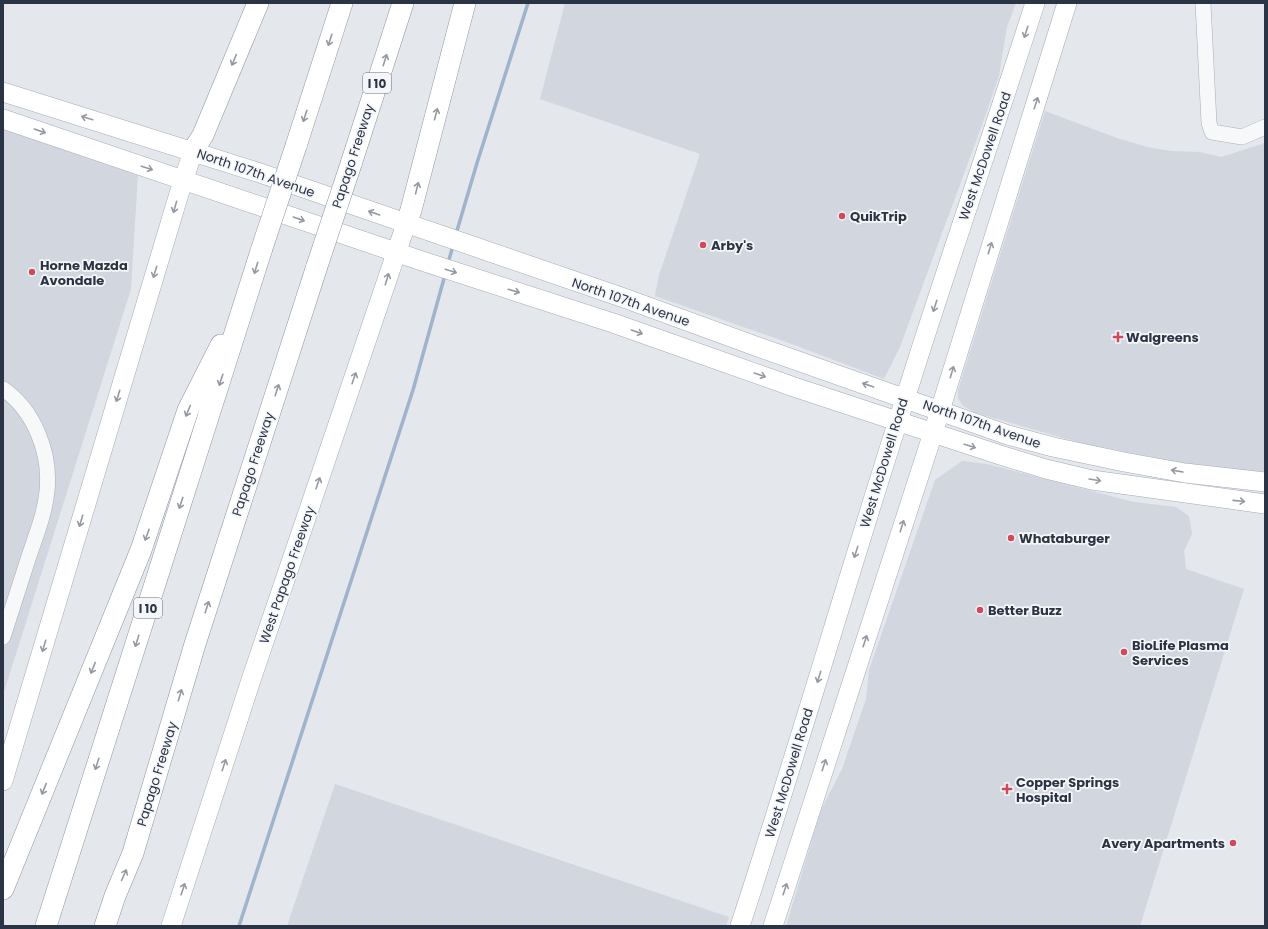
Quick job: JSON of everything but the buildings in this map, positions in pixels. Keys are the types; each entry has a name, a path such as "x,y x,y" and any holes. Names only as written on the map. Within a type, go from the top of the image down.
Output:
{"highway":[{"path":"193,151 203,135 258,3"},
{"name":"I 10","path":"46,926 262,248 342,3"},
{"name":"Papago Freeway","path":"105,926 115,896 133,853 195,644 403,3"},
{"path":"406,224 411,210 465,3"},
{"path":"3,889 141,550 188,410 250,289"}],"main road":[{"name":"West McDowell Road","path":"740,926 787,784 845,588 905,398 1035,3"},
{"path":"773,926 933,433 1067,3"},
{"name":"North 107th Avenue","path":"3,92 193,151 484,250 1008,435 1053,447 1185,472 1265,482"},
{"name":"North 107th Avenue","path":"3,119 477,280 537,297 898,422 1046,469 1092,480 1265,504"},
{"path":"3,781 183,180 193,151"},
{"name":"West Papago Freeway","path":"172,926 252,677 406,224"},
{"path":"537,297 549,292 656,323 665,323 676,317"},
{"path":"669,343 677,336 683,335 736,350 761,348"}],"street":[{"path":"1203,3 1209,123 1212,132 1242,137 1265,127"},
{"path":"3,389 14,396 34,425 41,442 48,476 47,492 39,526 3,637"}],"shaded area":[{"path":"565,3 1016,3 1007,27 999,76 982,125 900,347 884,379 789,343 655,296 659,275 700,154 540,99"},
{"path":"1045,111 1117,138 1147,147 1171,151 1200,152 1221,157 1265,143 1265,472 1193,465 1081,443 976,413 963,406 958,398 958,390"},
{"path":"3,126 138,174 131,289 3,695"},
{"path":"962,461 987,464 1134,502 1176,507 1189,516 1192,534 1184,551 1186,569 1244,589 1140,926 786,926 821,810 842,769 866,699 869,670 935,480"},
{"path":"335,784 729,917 726,926 287,926"}],"waterway":[{"path":"456,234 528,3"},
{"path":"448,263 453,246"},
{"path":"239,926 413,390 445,275"}],"place":[{"name":"QuikTrip","path":"842,216"},
{"name":"Arby's","path":"703,245"},
{"name":"Horne Mazda Avondale","path":"32,272"},
{"name":"Walgreens","path":"1118,337"},
{"name":"Whataburger","path":"1011,538"},
{"name":"Better Buzz","path":"980,610"},
{"name":"BioLife Plasma Services","path":"1124,652"},
{"name":"Copper Springs Hospital","path":"1007,789"},
{"name":"Avery Apartments","path":"1233,843"}]}
